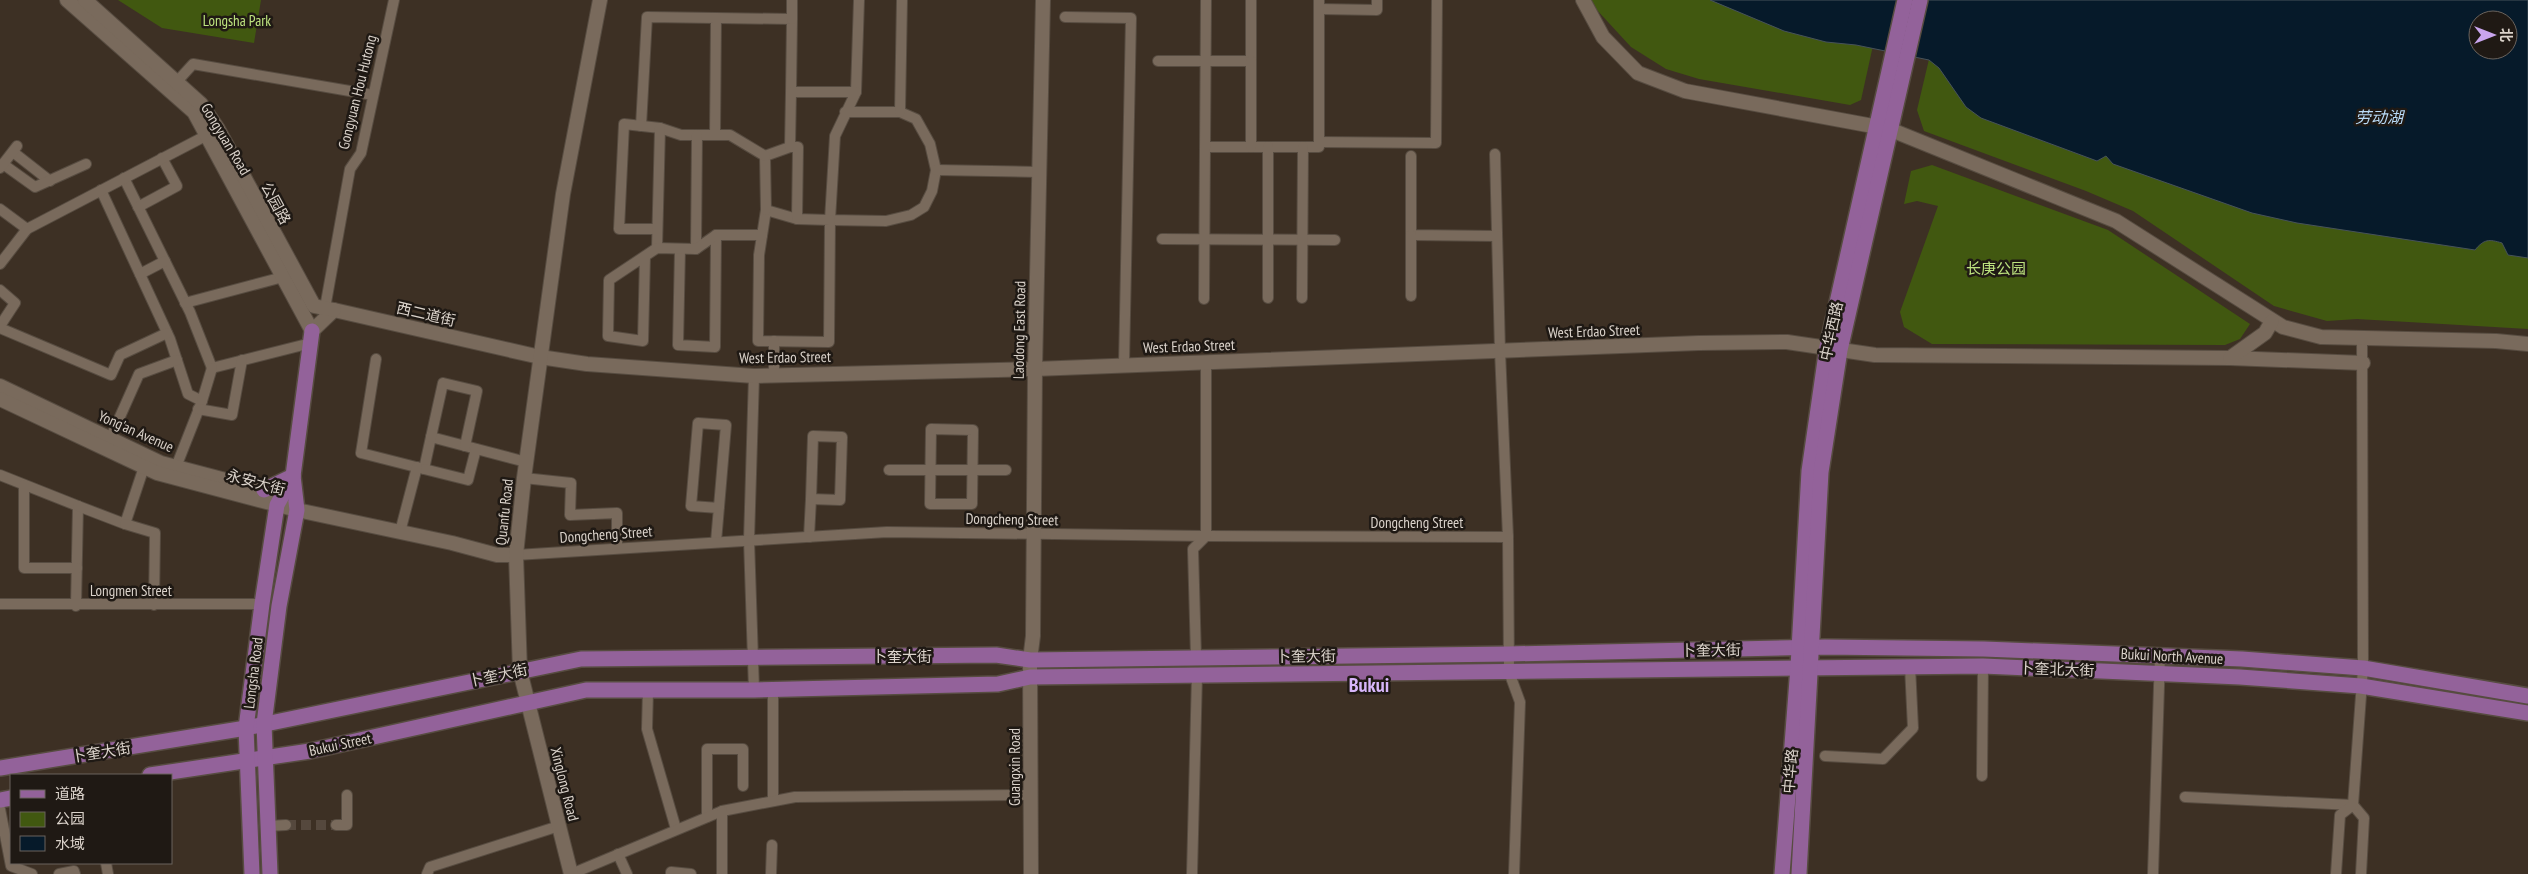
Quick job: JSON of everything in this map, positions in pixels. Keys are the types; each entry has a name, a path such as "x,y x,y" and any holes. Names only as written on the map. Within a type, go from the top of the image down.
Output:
{"main road":[{"name":"Gongyuan Road","path":"67,0 172,86 213,132 284,277 311,337"},
{"path":"85,0 172,86"},
{"name":"Quanfu Road","path":"528,703 520,671 516,555 526,462 563,194 600,0"},
{"name":"Laodong East Road","path":"1030,660 1033,636 1035,369 1043,0"},
{"path":"1583,0 1603,37 1638,73 1685,91 1883,127 2116,221 2272,321 2321,337 2496,341 2528,344"},
{"name":"中华西路","path":"1805,668 1833,348 1897,66 1905,0"},
{"path":"1897,66 1920,0"},
{"name":"公园路","path":"213,132 314,306 330,309"},
{"path":"311,337 330,309"},
{"name":"西二道街","path":"330,309 540,357"},
{"path":"2230,358 2265,333 2272,321"},
{"name":"Longsha Road","path":"270,874 267,759 264,724 278,606 297,510 292,476 311,337"},
{"name":"West Erdao Street","path":"540,357 587,364 754,376 774,374 1035,369 1787,342 1875,354 2230,358 2363,363"},
{"name":"Yong'an Avenue","path":"0,386 161,462 264,490"},
{"name":"永安大街","path":"0,399 157,473 297,510 400,532 497,556 516,555"},
{"path":"264,490 292,476"},
{"name":"Longsha Road","path":"252,874 246,728 277,505 292,476"},
{"name":"卜奎大街","path":"0,768 246,728 581,659 996,655 1030,660 1806,648"},
{"name":"Bukui North Avenue","path":"1806,648 1984,649 2160,655 2363,668 2528,696"},
{"name":"Guangxin Road","path":"1030,660 1031,874"},
{"name":"卜奎北大街","path":"1805,668 1983,666 2158,673 2361,686"},
{"name":"卜奎大街","path":"528,703 586,690 754,690 998,684 1030,677 1805,668"},
{"name":"中华路","path":"1782,874 1805,668"},
{"name":"中华路","path":"1799,874 1805,668"},
{"path":"2361,686 2528,712"},
{"name":"Bukui Street","path":"157,774 267,759 528,703"},
{"name":"Xinglong Road","path":"528,703 571,874"}],"street":[{"name":"Gongyuan Hou Hutong","path":"330,309 350,169 361,153 394,0"},
{"path":"790,147 792,0"},
{"path":"765,156 766,210 759,255 758,341 829,342 830,220 835,136 856,92 859,0"},
{"path":"900,112 902,0"},
{"path":"1204,299 1206,0"},
{"path":"1251,0 1251,147"},
{"path":"1205,148 1318,147 1319,5 1376,10 1377,0"},
{"path":"1318,142 1436,143 1437,0"},
{"path":"640,126 647,16 792,19"},
{"path":"1065,17 1131,18 1124,365"},
{"path":"715,135 716,18"},
{"path":"1158,61 1251,61"},
{"path":"172,86 193,64 373,95"},
{"path":"791,92 856,92"},
{"path":"766,210 797,219 886,220 911,215 924,207 932,191 936,170 930,144 916,119 900,112 845,112"},
{"path":"657,229 619,228 624,124 660,128 681,135 730,135 765,156"},
{"path":"657,248 660,128"},
{"path":"0,264 27,229 213,132"},
{"path":"696,249 697,135"},
{"path":"765,156 790,147 798,147 797,219"},
{"path":"1268,147 1268,298"},
{"path":"1302,298 1303,147"},
{"path":"50,181 15,149 2,166 35,187 50,181 86,164"},
{"path":"1495,154 1500,351 1508,536 1509,672 1520,702 1514,874"},
{"path":"1411,156 1411,296"},
{"path":"138,207 177,186 162,158"},
{"path":"936,170 1039,172"},
{"path":"124,178 185,303 212,368 176,466"},
{"path":"101,190 167,333 188,394 200,405 232,415 242,360"},
{"path":"0,209 27,229"},
{"path":"680,249 678,345 715,347 716,235"},
{"path":"645,257 643,341 608,336 609,280 657,248 696,249 716,235 762,235"},
{"path":"1411,236 1497,236"},
{"path":"1162,239 1335,240"},
{"path":"140,274 165,262"},
{"path":"185,303 284,277"},
{"path":"0,290 15,303 0,327 111,375 120,355 167,333"},
{"path":"212,368 311,337"},
{"path":"2361,874 2364,818 2353,805 2363,668 2362,338"},
{"path":"774,341 774,374"},
{"path":"376,358 361,453 468,480 476,449"},
{"path":"110,439 139,374 177,360"},
{"path":"1196,657 1193,549 1206,536 1206,362"},
{"path":"754,376 749,540 754,690"},
{"path":"400,532 431,437 443,383 477,391 465,446"},
{"path":"716,542 719,508 726,425 698,423 691,506 719,508"},
{"path":"931,429 973,430 972,504 930,504 930,470 931,429"},
{"path":"809,537 812,436 842,437 840,500 811,499"},
{"path":"431,437 526,462"},
{"path":"125,524 144,467"},
{"path":"889,470 1006,470"},
{"path":"0,475 125,524 155,533 154,605"},
{"path":"524,478 571,483 570,515 617,513 618,548"},
{"path":"24,485 24,568 77,568"},
{"path":"76,606 78,506"},
{"name":"Dongcheng Street","path":"516,555 887,532 1206,536 1508,536"},
{"name":"Longmen Street","path":"0,604 76,606 262,604"},
{"path":"2153,874 2160,655"},
{"path":"1825,756 1883,759 1913,728 1910,666"},
{"path":"1982,776 1983,666"},
{"path":"1192,874 1197,675"},
{"path":"773,689 773,802"},
{"path":"648,690 647,729 676,829"},
{"path":"707,817 707,749 743,749 743,786"},
{"path":"336,825 347,825 347,795"},
{"path":"571,874 722,811 795,797 1030,795"},
{"path":"2185,797 2353,805"},
{"path":"2336,874 2340,815 2353,805"},
{"path":"0,809 9,870 32,874"},
{"path":"722,811 722,874"},
{"path":"268,826 286,825"},
{"path":"427,874 430,867 559,826"},
{"path":"772,845 772,874"},
{"path":"618,854 627,874"},
{"path":"59,874 74,871 75,874"},
{"path":"671,874 671,872 691,874"}],"green space":[{"name":"Longsha Park","path":"118,0 261,0 254,43 162,28"},
{"path":"1591,0 1883,0 1861,100 1850,105 1699,79 1666,69 1631,47 1596,9"},
{"name":"劳动湖","path":"1943,0 2528,0 2528,329 2357,319 2327,321 2274,306 2133,211 2086,191 1924,131 1917,110"},
{"name":"长庚公园","path":"1932,165 2108,230 2250,324 2240,339 2225,345 1932,344 1904,327 1900,312 1938,206 1917,201 1904,204 1911,171"}],"water":[{"name":"劳动湖","path":"1710,0 2528,0 2528,258 2508,255 2502,243 2494,241 2484,242 2475,250 2297,223 2252,213 2113,164 2106,156 2097,161 1981,118 1966,107 1939,68 1929,60 1856,45 1826,42 1784,31"}],"tunnel":[{"path":"286,825 336,825"}],"district":[{"name":"Bukui","path":"1369,685"}]}
